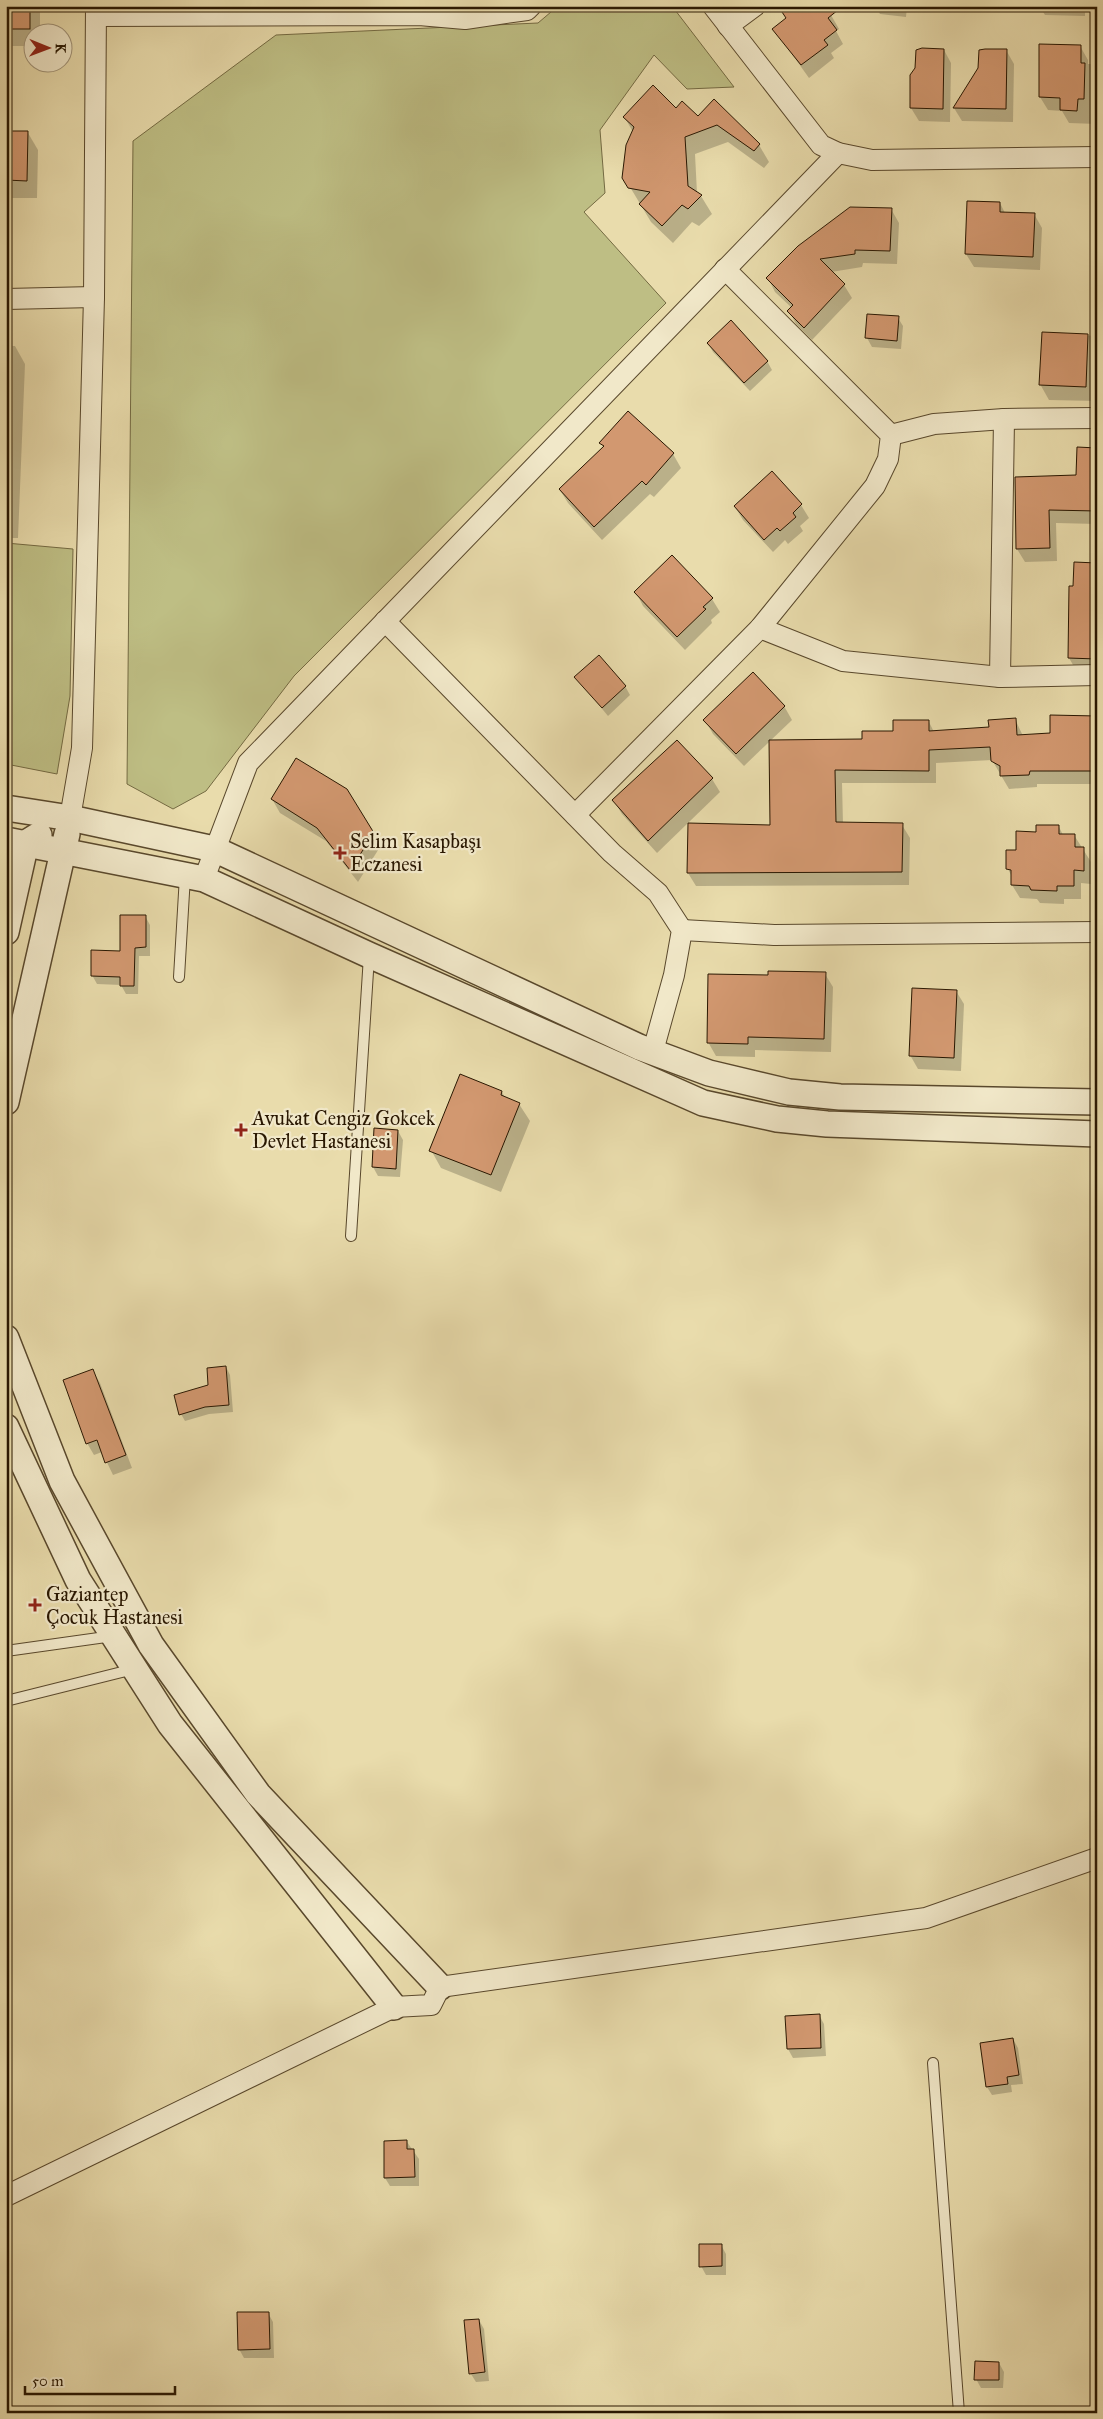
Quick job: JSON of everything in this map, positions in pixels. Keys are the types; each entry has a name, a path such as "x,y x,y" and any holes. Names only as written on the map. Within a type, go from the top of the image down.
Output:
{"street":[{"path":"6,1102 65,851 82,748 94,297 96,11 419,15 466,19 527,10 531,6"},
{"path":"713,6 821,145 838,153 872,160 1097,157"},
{"path":"728,26 755,6"},
{"path":"195,877 214,849 248,763 838,153"},
{"path":"725,269 891,435"},
{"path":"6,299 94,297"},
{"path":"891,435 934,424 1004,419 1097,418"},
{"path":"1000,677 1004,419"},
{"path":"575,816 760,628 874,486 888,459 891,435"},
{"path":"385,622 612,853 658,892 682,930 674,975 653,1051"},
{"path":"760,628 843,662 1000,677 1097,675"},
{"path":"6,808 70,818 214,849 630,1042 709,1073 789,1092 840,1096 1097,1102"},
{"path":"16,842 70,818"},
{"path":"16,842 195,877 703,1103 776,1119 827,1124 1097,1134"},
{"path":"6,932 16,842"},
{"path":"682,930 774,935 1097,932"},
{"path":"6,1338 62,1481 152,1645 258,1794 440,1987"},
{"path":"6,1427 78,1580 170,1724 394,2007"},
{"path":"440,1987 926,1918 1097,1858"},
{"path":"6,2196 394,2007 432,2006 440,1987"}],"lane":[{"path":"180,977 195,877"},
{"path":"350,1236 369,955"},
{"path":"6,1650 114,1636"},
{"path":"6,1701 134,1669"},
{"path":"933,2063 959,2413"}],"green space":[{"path":"558,6 672,6 734,87 687,89 654,55 600,130 605,193 584,212 666,303 294,676 206,791 173,809 127,784 133,141 276,35 538,23"},
{"path":"6,543 73,549 70,696 57,774 6,764"}],"building":[{"path":"6,6 30,6 30,22 22,22 22,29 6,29"},
{"path":"778,6 843,6 828,18 837,30 824,40 828,45 801,65 772,29 786,18"},
{"path":"1039,44 1081,45 1081,63 1085,63 1084,99 1078,99 1077,111 1060,110 1060,98 1039,97"},
{"path":"922,48 944,49 943,109 910,108 910,75 915,68 916,50"},
{"path":"1007,49 1006,109 953,108 978,68 979,50"},
{"path":"653,85 676,108 682,101 698,116 714,99 760,144 754,151 717,125 685,137 688,186 702,195 688,209 682,205 662,226 639,204 650,192 628,188 622,178 626,145 634,127 623,117"},
{"path":"6,131 28,131 27,181 6,180"},
{"path":"967,201 1000,202 1000,212 1035,213 1033,257 965,254"},
{"path":"850,207 892,208 890,251 855,250 855,254 820,259 845,284 804,328 787,311 793,305 766,278 798,246"},
{"path":"867,314 899,316 897,341 865,338"},
{"path":"731,320 768,361 744,383 707,343"},
{"path":"1042,332 1088,334 1086,387 1039,385"},
{"path":"628,411 674,453 646,485 642,481 594,527 559,489 604,446 599,443"},
{"path":"1077,447 1097,448 1097,511 1049,510 1050,548 1016,549 1015,477 1076,475"},
{"path":"772,471 802,504 793,513 796,517 780,531 777,528 764,540 734,506"},
{"path":"672,555 713,598 703,607 706,609 677,637 634,592"},
{"path":"1074,562 1097,563 1097,659 1068,658 1069,586 1073,586"},
{"path":"599,655 626,686 602,708 574,677"},
{"path":"753,672 785,706 736,754 703,720"},
{"path":"1050,715 1097,716 1097,771 1030,771 1029,775 1000,776 1000,766 991,761 990,747 929,750 929,771 835,770 836,822 903,823 902,872 687,873 688,823 770,825 769,740 862,739 862,731 893,731 893,720 929,720 929,731 989,727 988,720 1016,718 1017,735 1050,733"},
{"path":"677,740 713,778 648,841 612,800"},
{"path":"296,758 347,789 374,833 350,870 317,828 271,799"},
{"path":"1036,825 1059,825 1059,834 1075,834 1075,847 1084,847 1084,871 1074,870 1074,886 1057,886 1057,891 1031,890 1029,886 1011,885 1011,870 1006,869 1006,850 1016,850 1016,831 1036,832"},
{"path":"120,915 146,915 146,947 135,948 134,986 120,986 120,977 91,976 91,950 120,951"},
{"path":"768,971 826,972 824,1039 748,1037 748,1044 707,1043 708,974 768,975"},
{"path":"912,988 957,990 954,1058 909,1056"},
{"path":"460,1074 502,1091 501,1095 520,1103 491,1175 429,1151"},
{"path":"374,1128 398,1130 396,1169 372,1167"},
{"path":"226,1366 229,1405 205,1407 179,1415 174,1395 208,1385 207,1368"},
{"path":"93,1369 126,1455 105,1463 97,1440 86,1444 63,1380"},
{"path":"820,2014 821,2048 787,2049 785,2016"},
{"path":"1013,2038 1019,2075 1007,2077 1008,2084 986,2087 980,2043"},
{"path":"407,2140 407,2149 414,2149 415,2177 384,2178 384,2141"},
{"path":"699,2244 722,2244 722,2266 699,2267"},
{"path":"237,2312 269,2312 270,2349 238,2350"},
{"path":"479,2319 485,2372 469,2374 464,2320"},
{"path":"975,2361 999,2362 999,2380 974,2380"}],"place":[{"name":"Selim Kasapbaşı Eczanesi","path":"340,853"},
{"name":"Avukat Cengiz Gokcek Devlet Hastanesi","path":"241,1130"},
{"name":"Gaziantep Çocuk Hastanesi","path":"35,1605"}]}
